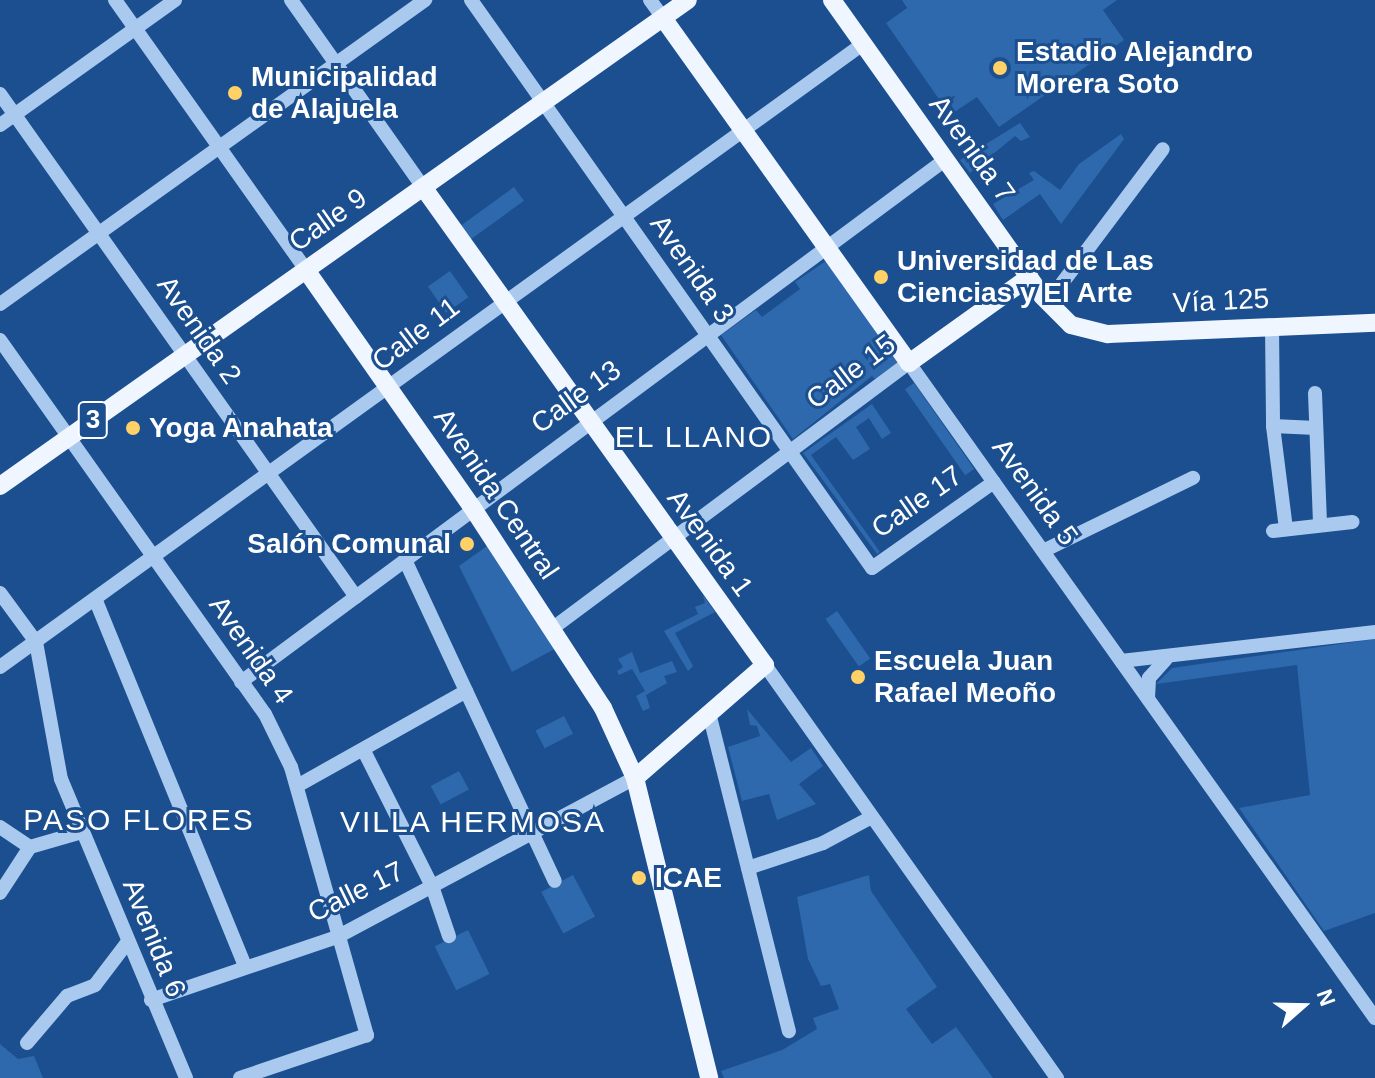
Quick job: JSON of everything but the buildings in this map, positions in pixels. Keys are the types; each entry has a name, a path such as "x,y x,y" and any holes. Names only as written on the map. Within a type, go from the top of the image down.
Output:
{"main road":[{"name":"Calle 9","path":"0,486 688,0"},
{"name":"Avenida 7","path":"832,0 1029,277 1071,325"},
{"name":"Avenida 5","path":"663,18 909,363"},
{"name":"Avenida 1","path":"423,187 765,665"},
{"name":"Avenida Central","path":"306,270 472,507 603,708 635,778 709,1078"},
{"name":"Calle 15","path":"909,363 1029,277"},
{"name":"Vía 125","path":"1071,325 1108,334 1375,323"},
{"name":"Calle 17","path":"635,778 710,717 765,665"}],"street":[{"name":"Avenida Central","path":"115,0 306,270"},
{"path":"0,125 175,0"},
{"name":"Avenida 1","path":"291,0 423,187"},
{"path":"0,304 425,0"},
{"name":"Avenida 3","path":"471,0 872,568"},
{"name":"Avenida 5","path":"650,0 663,18"},
{"name":"Calle 11","path":"0,667 96,601 504,301 863,44"},
{"name":"Avenida 2","path":"0,94 356,597"},
{"path":"1048,302 1163,149"},
{"name":"Calle 13","path":"241,682 588,420 945,160"},
{"path":"1272,326 1273,426 1280,530 1352,522"},
{"name":"Avenida 4","path":"0,340 277,734 297,786 367,1035 240,1078"},
{"name":"Avenida 5","path":"909,363 1375,1018"},
{"name":"Calle 15","path":"553,628 674,541 909,363"},
{"path":"1315,393 1320,525"},
{"path":"1273,426 1316,428"},
{"path":"1043,551 1193,478"},
{"name":"Calle 17","path":"872,568 994,482"},
{"path":"405,560 555,881"},
{"name":"Avenida 6","path":"0,593 36,642 57,763 127,943 186,1078"},
{"path":"96,601 245,967"},
{"path":"1121,661 1166,659 1375,632"},
{"path":"1130,674 1166,659"},
{"path":"1148,699 1149,678 1166,659"},
{"name":"Avenida 1","path":"765,665 1057,1078"},
{"path":"297,786 466,691"},
{"path":"710,717 789,1031"},
{"path":"364,751 432,886 449,936"},
{"name":"Calle 17","path":"151,1000 337,937 635,778"},
{"path":"748,868 823,843 872,817"},
{"path":"0,827 30,847"},
{"path":"0,893 30,847 82,832"},
{"path":"27,1043 67,996 95,985 127,943"}],"shaded area":[{"name":"Estadio Alejandro Morera Soto","path":"902,0 1117,0 1103,10 1124,40 999,127 977,97 950,115 886,23 907,8"},
{"path":"1020,123 1030,137 1021,141 1015,136 970,173 960,160"},
{"path":"1121,134 1124,139 1061,224 1040,194 1003,220 993,204 1034,180 1029,173 1034,171 1060,190 1079,164"},
{"path":"514,187 524,201 471,240 461,226"},
{"path":"826,261 900,361 875,379 872,376 793,439 721,335 756,310 762,317 800,289 795,282"},
{"path":"450,271 468,297 446,313 428,286"},
{"path":"914,383 974,469 965,475 905,389"},
{"path":"872,404 891,433 882,439 869,418 856,427 870,449 853,460 836,437 811,455 880,552 877,554 803,453"},
{"path":"490,544 560,646 512,672 459,566"},
{"path":"703,595 715,612 675,633 693,666 688,671 664,631 698,614 695,607 705,603"},
{"path":"837,611 870,659 859,667 826,619"},
{"path":"1375,639 1375,913 1324,931 1239,808 1310,795 1297,665 1156,684 1172,668"},
{"path":"632,652 640,673 672,661 677,672 664,676 667,683 646,695 650,708 643,711 636,696 645,691 632,669 619,675 617,671 623,667 618,659"},
{"path":"747,709 791,762 811,748 823,766 799,784 816,804 777,820 769,794 742,801 728,747 760,736 757,726 750,725"},
{"path":"564,716 573,734 545,748 535,731"},
{"path":"459,771 469,790 441,805 431,786"},
{"path":"573,875 595,916 563,933 541,892"},
{"path":"869,875 871,891 937,987 906,1009 932,1044 956,1027 993,1078 724,1078 721,1071 782,1050 817,1029 813,1018 839,1009 830,984 821,986 808,959 797,897"},
{"path":"468,930 489,974 456,990 435,946"},
{"path":"0,1044 18,1059 34,1056 43,1078 0,1078"}],"place":[{"name":"Estadio Alejandro Morera Soto","path":"1000,68"},
{"name":"Municipalidad de Alajuela","path":"235,93"},
{"name":"Universidad de Las Ciencias y El Arte","path":"881,277"},
{"name":"Yoga Anahata","path":"133,428"},
{"name":"Salón Comunal","path":"467,544"},
{"name":"Escuela Juan Rafael Meoño","path":"858,677"},
{"name":"ICAE","path":"639,878"}],"district":[{"name":"EL LLANO","path":"694,437"},
{"name":"PASO FLORES","path":"139,820"},
{"name":"VILLA HERMOSA","path":"473,822"}]}
